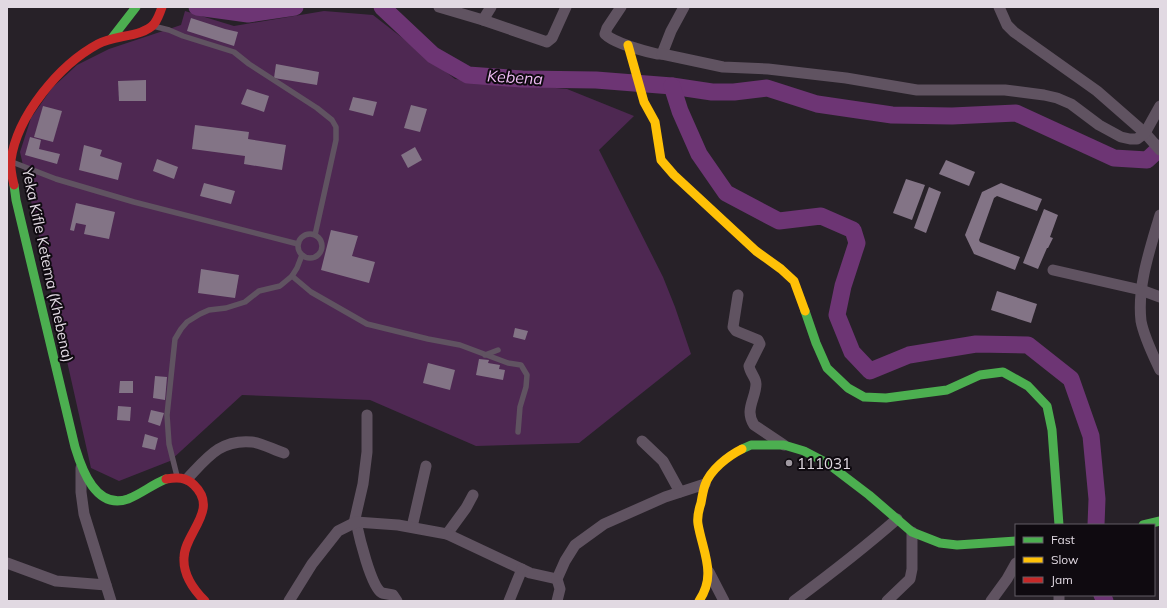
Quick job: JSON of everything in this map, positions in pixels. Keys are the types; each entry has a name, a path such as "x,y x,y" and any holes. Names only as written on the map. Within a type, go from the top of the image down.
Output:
{"main road":[{"path":"112,38 136,7"},
{"path":"112,38 145,31 155,24 162,7"},
{"name":"Yeka Kifle Ketema (Khebena)","path":"112,38 83,53 49,83 24,122 9,161 16,200 81,467 98,494 108,500 118,502 128,499 168,478 182,478"},
{"path":"628,45 634,60 644,102 655,122 661,160 674,175 756,251 781,269 794,282 816,344 827,368 848,388 864,397 886,398 947,390 980,375 1003,372 1028,386 1047,406 1052,430 1059,524"},
{"path":"699,601 705,589 709,572 698,522 705,484 711,473 723,462 736,452 751,445 784,445 804,451 827,463 869,495 912,532 940,543 949,545 1015,540"},
{"path":"182,478 200,493 204,500 204,509 184,552 183,560 191,584 202,600"},
{"path":"1146,524 1160,520"}],"street":[{"path":"439,7 547,42 552,38 566,7"},
{"path":"483,20 491,7"},
{"path":"621,7 607,28 605,34 609,38 657,54 723,67 768,69 846,78 917,90 1005,90 1044,95 1057,98 1071,104 1100,125 1121,137 1130,139 1137,139 1145,133 1160,106"},
{"path":"662,54 671,31 684,7"},
{"path":"999,7 1007,24 1014,32 1097,91 1145,133 1158,148"},
{"path":"1160,215 1141,290 1141,321 1146,338 1160,370"},
{"path":"1053,270 1141,290 1160,297"},
{"path":"738,295 733,327 736,331 758,340 760,344 749,366 756,384 750,405 751,420 754,425 784,445"},
{"path":"367,415 363,484 355,523 364,555 377,588 382,593 393,595 397,601"},
{"path":"642,441 663,461 680,492"},
{"path":"182,478 224,445 239,442 253,442 284,453"},
{"path":"412,527 426,466"},
{"path":"81,467 81,492 84,514 111,601"},
{"path":"557,601 560,589 557,579 564,561 575,545 604,524 665,497 705,484"},
{"path":"447,534 466,508 473,495"},
{"path":"794,601 825,579 897,519"},
{"path":"290,601 312,564 338,531 355,523 398,525 447,534 522,569 537,575 557,579"},
{"path":"888,601 910,579 912,569 912,532"},
{"path":"7,563 56,581 106,585"},
{"path":"991,601 1015,565"},
{"path":"509,601 522,569"},
{"path":"709,572 724,601"}],"lane":[{"path":"155,24 183,36 234,52 249,64 317,108 332,120 336,127 336,140 315,235"},
{"path":"9,161 56,179 134,202 298,244"},
{"path":"305,235 315,235 321,241 322,249 317,256 310,258 302,255 298,244 305,235"},
{"path":"182,478 170,444 167,415 175,339 180,329 187,322 204,312 226,308 245,302 259,291 280,286 292,276 302,255"},
{"path":"292,276 311,292 367,324 460,345 508,363 521,365 527,375 526,387 520,407 518,432"},
{"path":"484,355 498,350"}],"shaded area":[{"path":"185,11 234,26 324,11 373,15 455,79 567,89 634,116 599,150 663,277 691,354 579,443 476,446 370,400 242,395 170,461 119,481 91,468 20,152 31,118 52,88 77,65 109,49 181,25"}],"building":[{"path":"191,18 238,32 234,46 187,31"},
{"path":"276,64 319,72 317,85 274,78"},
{"path":"146,80 146,101 119,101 118,81"},
{"path":"247,89 269,96 264,112 241,104"},
{"path":"353,97 377,102 373,116 349,110"},
{"path":"411,105 427,109 420,132 404,128"},
{"path":"43,106 62,111 53,142 34,137"},
{"path":"195,125 249,132 248,139 286,145 282,170 244,164 245,156 192,149"},
{"path":"30,137 41,140 39,149 60,154 57,164 25,155"},
{"path":"84,145 102,150 100,156 122,163 118,180 79,170"},
{"path":"415,147 422,160 408,168 401,155"},
{"path":"157,159 178,167 174,179 153,171"},
{"path":"946,160 975,172 969,186 939,174"},
{"path":"906,179 925,185 912,220 893,213"},
{"path":"204,183 235,191 231,204 200,196"},
{"path":"1001,183 1042,199 1037,211 997,196 994,198 979,240 980,242 1020,257 1015,270 974,254 965,235 982,192"},
{"path":"929,187 941,192 926,233 914,228"},
{"path":"76,203 115,212 109,239 84,234 86,225 76,223 74,231 70,230"},
{"path":"1044,209 1058,215 1050,237 1053,238 1038,269 1023,263"},
{"path":"331,230 358,236 352,256 375,262 369,283 321,270"},
{"path":"201,269 239,275 235,298 198,293"},
{"path":"997,291 1037,304 1031,323 991,310"},
{"path":"515,328 528,331 525,340 513,337"},
{"path":"479,359 489,360 488,363 500,365 499,369 505,370 503,380 476,375"},
{"path":"428,363 455,370 450,390 423,383"},
{"path":"155,376 167,377 165,400 153,398"},
{"path":"120,381 133,381 133,393 119,393"},
{"path":"118,406 131,407 130,421 117,420"},
{"path":"151,410 164,413 160,426 148,422"},
{"path":"145,434 158,438 155,450 142,447"}],"waterway":[{"name":"Kebena","path":"197,7 248,14 295,7"},
{"path":"382,7 433,55 468,75 522,79 596,80 672,86 712,92 734,92 767,88 817,104 892,115 952,116 1016,113 1114,158 1147,160 1160,148"},
{"path":"672,86 680,111 699,154 726,193 779,221 821,216 853,230 857,243 843,286 837,315 852,352 870,371 909,355 976,344 1028,345 1071,379 1091,436 1097,499 1096,524"},
{"path":"1102,596 1105,601"}],"traffic: fast":[{"path":"112,38 136,7"},
{"path":"14,185 16,200 75,447 86,476 92,486 99,493 107,499 117,501 133,497 166,479"},
{"path":"805,311 816,343 827,368 848,388 864,397 886,398 947,390 980,375 1003,372 1028,386 1047,406 1052,430 1059,524"},
{"path":"742,449 751,445 784,445 804,451 827,463 869,495 912,532 940,543 957,545 1015,541"},
{"path":"1147,524 1160,521"}],"traffic: slow":[{"path":"628,45 644,102 655,122 661,160 674,175 756,251 781,269 794,281 805,311"},
{"path":"699,601 707,582 708,572 698,522 698,514 704,487 707,479 715,469 731,455 742,449"}],"traffic: jam":[{"path":"14,185 11,172 11,160 15,143 31,109 42,93 55,78 83,53 105,41 136,34 149,28 157,20 162,7"},
{"path":"166,479 178,478 188,480 201,494 203,503 202,512 199,522 185,549 184,564 190,582 205,601"}],"place":[{"name":"111031","path":"789,463"}]}
